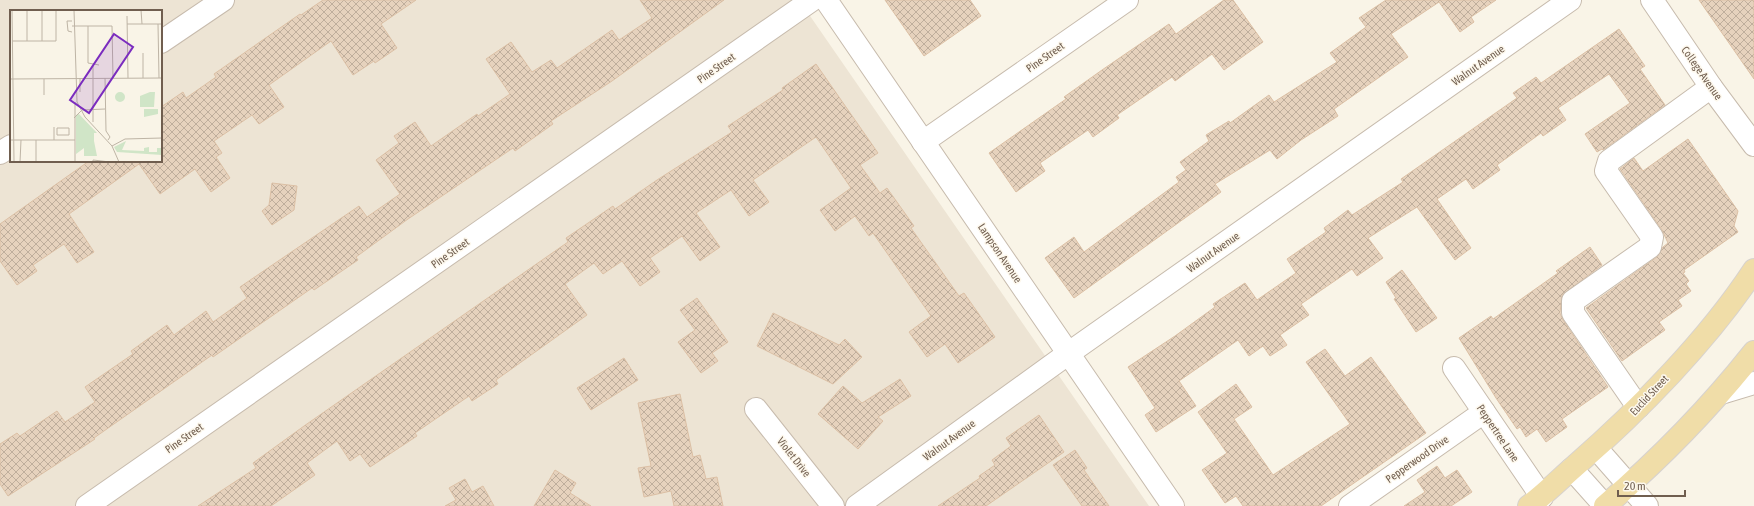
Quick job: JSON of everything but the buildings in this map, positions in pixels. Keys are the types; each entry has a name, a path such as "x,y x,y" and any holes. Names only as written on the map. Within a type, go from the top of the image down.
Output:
{"main road":[{"name":"Euclid Street","path":"1535,501 1596,448 1638,407 1701,339 1754,270"},
{"path":"1605,506 1689,429 1721,393 1754,352"}],"street":[{"path":"162,41 223,0"},
{"name":"Pine Street","path":"87,506 812,0"},
{"name":"Lampson Avenue","path":"826,0 1173,506"},
{"name":"Pine Street","path":"923,142 1127,0"},
{"name":"Walnut Avenue","path":"857,506 1068,353 1570,0"},
{"name":"College Avenue","path":"1652,0 1711,87 1754,145"},
{"path":"1638,407 1573,313 1573,302 1650,247 1652,237 1606,171 1609,161 1711,87"},
{"path":"0,153 10,147"},
{"name":"Peppertree Lane","path":"1454,368 1484,412 1535,501"},
{"path":"1721,393 1754,383"},
{"name":"Violet Drive","path":"756,409 833,506"},
{"name":"Pepperwood Drive","path":"1350,506 1484,412"},
{"path":"1596,448 1647,506"},
{"path":"1572,468 1605,506"}],"shaded area":[{"path":"0,0 799,0 1149,506 0,506"}]}
